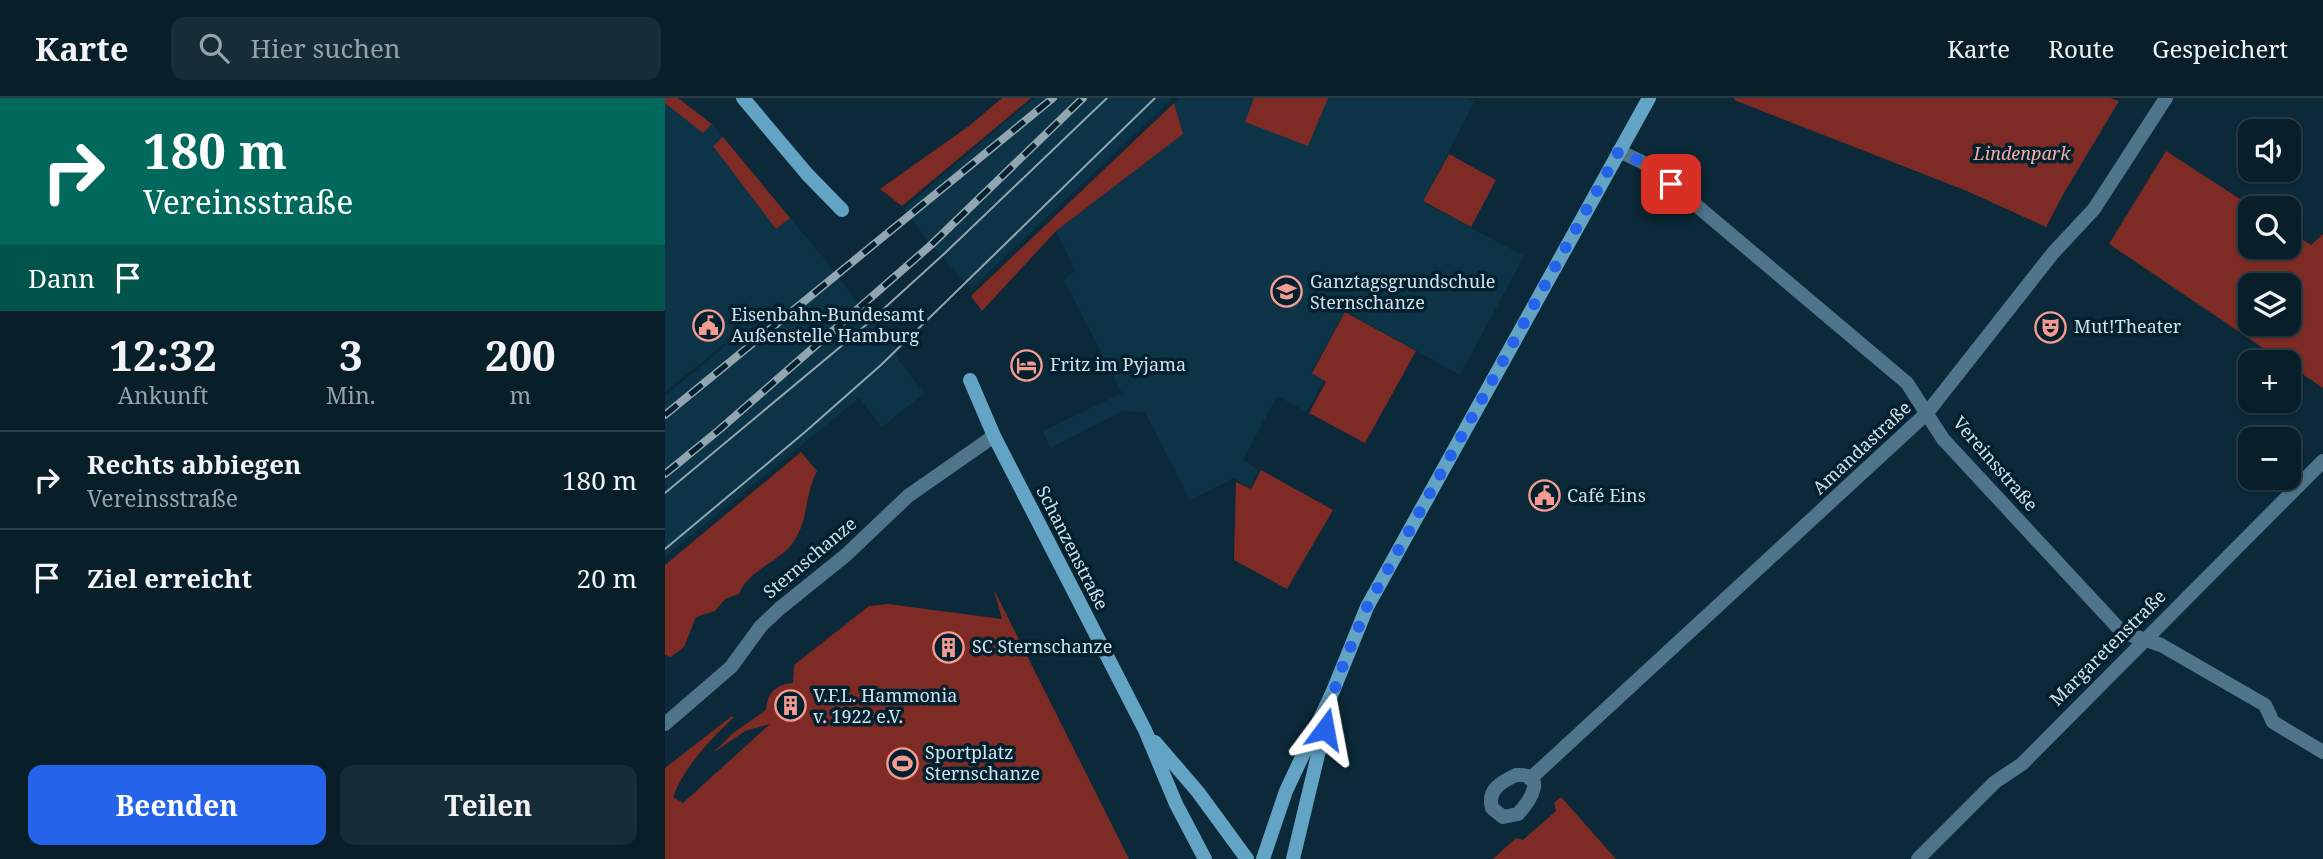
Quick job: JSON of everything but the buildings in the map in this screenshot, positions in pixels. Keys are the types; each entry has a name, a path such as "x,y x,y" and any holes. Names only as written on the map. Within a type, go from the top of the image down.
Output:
{"main road":[{"path":"1263,859 1286,791 1333,691 1367,607 1649,98"},
{"path":"747,99 807,174 842,210"},
{"name":"Schanzenstraße","path":"970,380 994,436 1145,730 1176,804 1205,859"},
{"path":"1293,859 1333,691"},
{"name":"Schanzenstraße","path":"1145,730 1198,792 1247,859"}],"street":[{"name":"Amandastraße","path":"1530,779 1927,413 2053,253 2094,209 2166,98"},
{"name":"Vereinsstraße","path":"1619,151 1644,163 1671,184 1903,380 1943,439 2117,627 2132,637 2144,639 2179,654 2265,705 2273,722 2323,752"},
{"name":"Sternschanze","path":"665,724 731,667 761,626 779,609 846,555 908,496 994,436"},
{"name":"Margaretenstraße","path":"1918,859 1995,782 2022,764 2323,461"}],"shaded area":[{"path":"665,98 678,98 712,124 827,262 868,317 894,344 899,361 925,393 882,427 859,398 665,557 665,396 786,295 665,392"},
{"path":"1034,98 1173,98 971,289 926,239 904,208"},
{"name":"Ganztagsgrundschule Sternschanze","path":"1180,98 1464,98 1474,102 1423,202 1524,256 1460,375 1345,311 1311,372 1324,381 1307,412 1277,396 1243,460 1259,470 1250,487 1234,478 1190,500 1145,412 1123,411 1050,448 1043,431 1122,393 1064,280 1075,270 1056,231 1183,134 1174,103"}],"green space":[{"path":"665,98 678,98 712,124 703,133 665,103"},
{"path":"1002,98 1031,98 902,206 880,189 969,126"},
{"path":"1254,98 1328,98 1308,146 1245,122"},
{"name":"Lindenpark","path":"2110,98 2119,101 2046,227 1967,191 1734,100"},
{"path":"1174,103 1183,134 1056,231 982,311 971,296"},
{"path":"723,137 790,218 776,229 713,146"},
{"path":"2166,151 2238,198 2238,259 2301,259 2301,239 2311,245 2323,234 2323,388 2301,373 2301,350 2266,350 2245,336 2301,336 2301,273 2238,273 2238,331 2109,244"},
{"path":"1449,154 1496,180 1471,227 1423,201"},
{"path":"1345,312 1416,351 1365,443 1309,413 1326,382 1312,373"},
{"path":"801,452 817,471 797,537 785,552 756,572 739,594 725,599 715,611 696,617 684,647 671,657 665,655 665,565"},
{"path":"1261,470 1333,510 1287,589 1234,560 1236,482 1251,489"},
{"name":"Sportplatz Sternschanze","path":"994,590 1129,859 665,859 665,768 732,716 684,775 673,797 683,803 770,724 745,731 713,753 733,733 766,710 773,690 793,683 794,665 869,606 888,604 1002,619"},
{"path":"1561,797 1616,859 1493,859 1516,838 1523,840 1556,811 1554,803"}],"tram line":[{"path":"665,493 857,333 1107,98"},
{"path":"665,549 881,365 1155,98"}],"railway":[{"path":"665,415 1053,98"},
{"path":"665,474 931,245 1083,98"}],"place":[{"name":"Ganztagsgrundschule Sternschanze","path":"1287,292"},
{"name":"Eisenbahn-Bundesamt Außenstelle Hamburg","path":"708,325"},
{"name":"Mut!Theater","path":"2051,327"},
{"name":"Fritz im Pyjama","path":"1027,365"},
{"name":"Café Eins","path":"1544,496"},
{"name":"SC Sternschanze","path":"949,647"},
{"name":"V.F.L. Hammonia v. 1922 e.V.","path":"790,706"},
{"name":"Sportplatz Sternschanze","path":"902,763"}],"route":[{"path":"1325,729 1333,691 1367,607 1619,151 1644,163 1671,184"}]}
